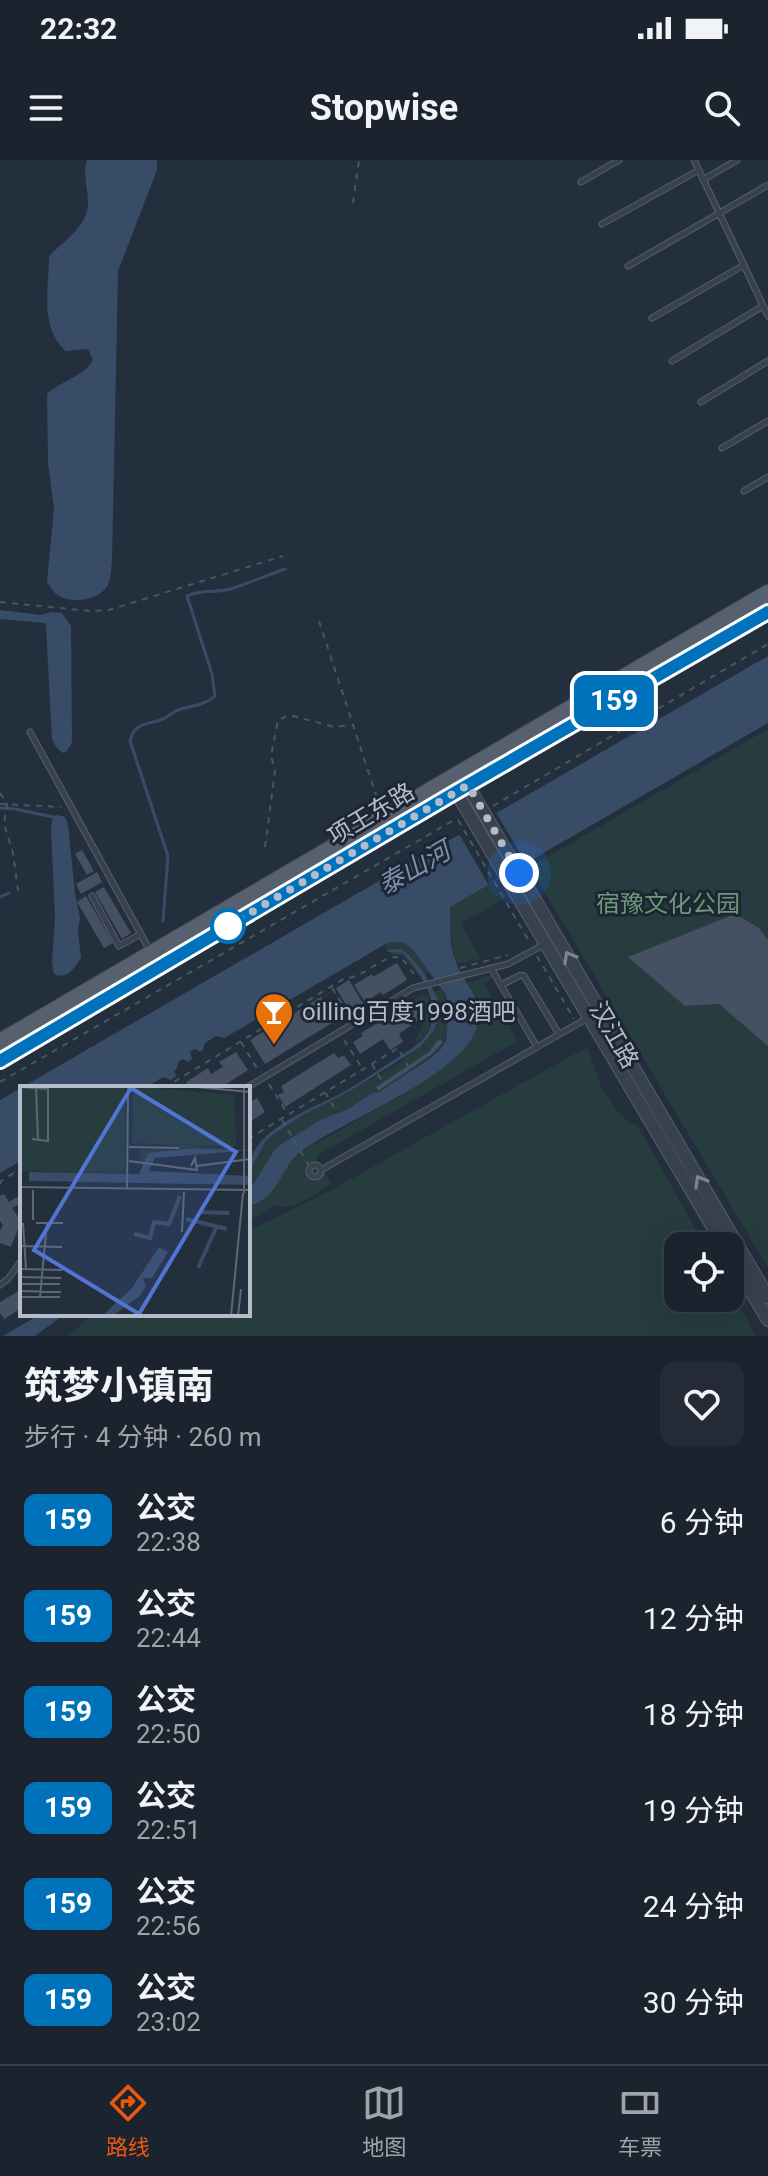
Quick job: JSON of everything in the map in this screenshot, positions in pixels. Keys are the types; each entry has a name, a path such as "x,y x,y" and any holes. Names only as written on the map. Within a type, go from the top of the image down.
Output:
{"main road":[{"name":"项王东路","path":"0,1061 768,593"},
{"name":"项王东路","path":"0,1042 388,816 458,783 768,612"}],"street":[{"name":"汉江路","path":"458,783 509,881 716,1232"},
{"name":"汉江路","path":"509,881 768,1297"},
{"path":"744,1280 768,1320"}],"lane":[{"path":"581,182 619,160"},
{"path":"694,160 768,316"},
{"path":"703,180 737,160"},
{"path":"602,224 699,170"},
{"path":"628,266 768,185"},
{"path":"652,318 744,265"},
{"path":"672,361 763,306"},
{"path":"701,402 768,361"},
{"path":"722,448 768,421"},
{"path":"744,491 768,477"},
{"path":"30,732 152,954"},
{"path":"92,896 119,946 141,934"},
{"path":"249,1086 413,988 508,964 546,944"},
{"path":"491,968 537,1047"},
{"path":"501,985 524,976 559,1034"},
{"path":"321,1170 316,1165 310,1167 308,1173 318,1177 321,1170 589,1017"},
{"path":"0,1285 20,1263"}],"path":[{"path":"353,203 359,160"},
{"path":"0,602 109,610 283,556"},
{"path":"319,621 376,795 388,816"},
{"path":"0,1082 454,820 477,818 494,804 768,644"},
{"path":"265,847 275,771 271,756 278,720 293,716 335,727 352,725"},
{"path":"0,793 7,804 4,824 13,853 19,897"},
{"path":"0,804 54,808 70,805"},
{"path":"477,818 509,881"},
{"path":"167,1086 345,978 353,978 390,957 401,957 417,979"},
{"path":"332,987 354,1023"},
{"path":"339,1032 362,1069"},
{"path":"241,1042 287,1114"},
{"path":"250,1138 398,1048 408,1066"},
{"path":"372,1064 383,1083"},
{"path":"325,1092 336,1111"},
{"path":"281,1118 310,1167"},
{"path":"0,1184 20,1169"}],"green space":[{"name":"宿豫文化公园","path":"768,729 768,1268 530,867"},
{"path":"491,882 501,900 461,924 481,959 456,964 449,907"},
{"path":"403,942 431,972 419,976 403,957 391,955 384,945"},
{"path":"491,975 493,978 484,983 518,1041 316,1156 331,1184 297,1204 275,1205 250,1220 250,1206 275,1189 283,1171 301,1152 406,1093 477,1027 479,1001 468,983"},
{"path":"442,990 447,1004 446,1037 440,1050 379,1092 322,1119 250,1186 251,1170 258,1153 282,1127 403,1060 426,1040 437,1017 434,992"},
{"path":"427,994 432,1020 417,1043 425,1015 420,1004 413,999"},
{"path":"587,1047 601,1086 621,1116 638,1126 697,1232 664,1232 664,1312 742,1312 756,1336 68,1336 91,1316 250,1316 250,1230 324,1194"}],"water":[{"path":"87,160 157,160 157,170 118,271 110,579 106,588 96,596 75,600 56,594 47,583 54,508 48,464 47,394 84,371 93,360 88,349 66,351 58,342 49,319 47,294 49,256 76,230 87,211"},
{"path":"0,610 41,615 62,613 71,626 72,742 63,753 52,739 45,623 0,619"},
{"name":"泰山河","path":"768,656 768,723 450,907 454,955 478,1005 478,1023 469,1042 428,1079 302,1151 274,1190 259,1202 250,1206 250,1186 275,1149 322,1119 379,1092 429,1059 446,1041 446,995 414,951 403,942 389,942 224,1038 216,1036 205,1043 200,1052 195,1049 190,1052 192,1059 188,1062 183,1059 178,1062 174,1071 176,1076 171,1080 163,1077 148,1086 24,1086"},
{"path":"53,817 65,817 68,825 80,918 81,958 70,972 63,975 54,974 52,963 55,917 51,827"},
{"path":"387,950 406,952 424,973 438,1000 439,1015 434,1030 420,1047 271,1136 250,1171 251,1159 270,1133 284,1122 351,1088 408,1051 422,1040 429,1029 433,1006 425,983 403,953"},
{"path":"20,1088 19,1162 0,1173 0,1100"},
{"path":"38,1316 62,1316 35,1336 3,1336"}],"pier":[{"path":"495,811 526,863 488,884 458,832"}],"building":[{"path":"82,850 94,871 87,875 75,854"},
{"path":"97,872 102,882 81,894 76,884"},
{"path":"104,887 131,933 122,939 95,892"},
{"path":"86,896 113,943 104,948 77,902"},
{"path":"735,914 759,928 768,940 768,1046 719,1004 685,1006 628,957"},
{"path":"397,963 407,980 365,1002 354,985"},
{"path":"349,980 364,1005 351,1013 336,988"},
{"path":"321,997 335,1021 265,1064 250,1040"},
{"path":"416,1003 420,1009 420,1019 399,1034 403,1042 390,1050 383,1039 360,1054 353,1042 363,1036 361,1033"},
{"path":"439,1039 443,1042 431,1055 378,1091 376,1087 429,1052"},
{"path":"236,1052 248,1070 223,1086 189,1086 186,1082 208,1068 211,1074 223,1067 219,1062"},
{"path":"334,1053 338,1058 344,1055 351,1065 285,1107 278,1095 284,1092 281,1086"},
{"path":"257,1098 265,1112 250,1122 250,1102"},
{"path":"4,1194 9,1202 20,1195 20,1203 12,1208 20,1224 11,1247 0,1243 3,1225 0,1221 0,1196"},
{"path":"20,1290 20,1309 4,1319 0,1313 0,1302"}],"waterway":[{"path":"163,921 168,856 130,741 132,735 141,726 215,696 212,674 187,596 231,589 285,569"},
{"path":"0,808 53,817"},
{"path":"0,897 9,893"}],"bus line":[{"name":"159","path":"0,1061 768,612"}],"place":[{"name":"oilling百度1998酒吧","path":"274,1046"}],"route":[{"path":"228,926 468,785 519,873"}]}
